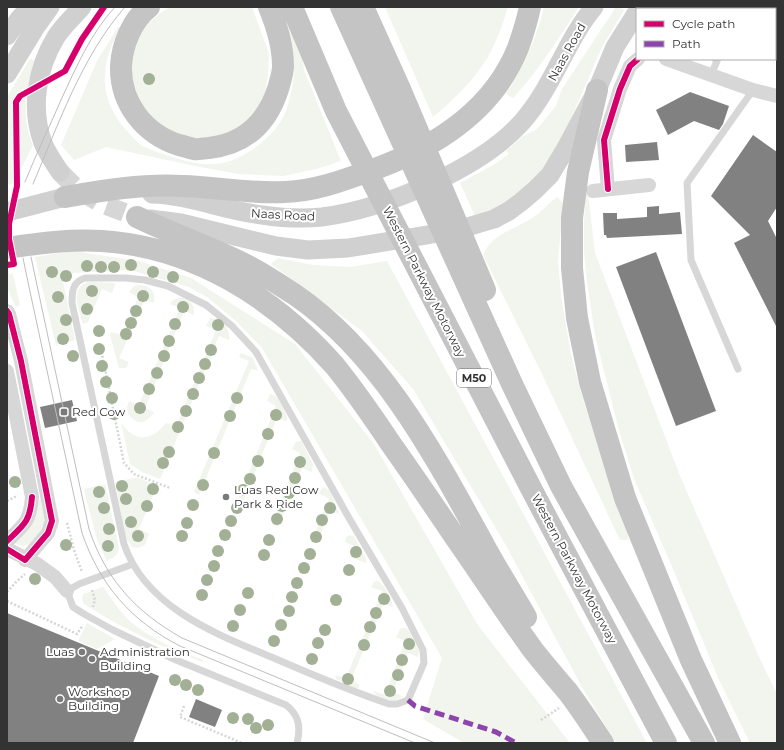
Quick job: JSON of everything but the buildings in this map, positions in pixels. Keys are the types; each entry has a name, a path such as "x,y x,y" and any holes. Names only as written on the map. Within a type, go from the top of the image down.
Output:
{"highway":[{"path":"149,7 132,28 126,42 121,61 121,76 125,95 132,110 148,129 169,142 194,149 218,147 238,140 258,125 273,104 280,84 283,66 280,45 269,7"},
{"name":"Western Parkway Motorway","path":"292,7 336,111 534,494 666,743"},
{"name":"M50","path":"340,7 512,384 561,486 704,743"},
{"path":"363,7 400,89 502,332 509,358 512,384"},
{"path":"65,197 129,187 158,185 262,193 286,192 317,188 392,163 416,153 438,140 462,122 486,99 510,65 518,48 530,7"},
{"path":"596,90 578,172 572,218 572,268 577,318 587,368 625,498 691,660 730,743"},
{"path":"137,217 250,267 294,294 343,335 365,359 388,386 409,416 440,466 566,700"},
{"path":"7,248 64,240 103,241 133,245 163,252 183,258 217,272 253,293 279,313 307,337 335,367 368,409 566,700 603,743"}],"main road":[{"path":"7,36 30,7"},
{"path":"7,74 35,28 50,7"},
{"path":"60,172 51,160 43,144 40,132 36,108 39,78 46,56 57,36 82,7"},
{"name":"Naas Road","path":"7,212 65,197 107,193 163,194 263,216 303,218 323,217 343,213 404,194 456,171 483,154 521,123 547,88 582,24 594,7"},
{"path":"137,217 181,223 276,246 308,250 348,248 457,230 494,219 509,211 521,202 550,175 565,150 596,90 616,47 636,14"}],"street":[{"path":"608,189 604,140 620,89 630,66 637,60"},
{"path":"669,60 753,90 777,96"},
{"path":"593,191 649,185"},
{"path":"7,310 21,361 52,521 48,533 25,560"},
{"path":"7,371 32,497 31,511 26,523 7,541"},
{"path":"7,549 25,560 36,564 56,577 67,591"}],"lane":[{"path":"711,75 717,61 716,60"},
{"path":"738,369 691,260 687,183 753,90"},
{"path":"84,278 139,279 168,286 206,305 241,335 260,358 349,518 402,608 423,650 424,663 408,700 397,704 389,704 226,639 172,606 149,586 133,564 124,544 117,515 72,303 72,288 84,278"},
{"path":"133,564 79,584 67,591 73,606 84,614 113,630 176,660 286,705 292,710 299,724 297,743"}],"path":[{"path":"100,344 124,463 134,474 170,488"},
{"path":"541,720 566,700"},
{"path":"184,706 180,717 242,743"}],"shaded area":[{"path":"170,7 252,7 269,54 268,75 264,97 254,117 233,132 208,140 182,139 155,126 127,80 131,57 139,32 159,14"},
{"path":"278,7 282,7 302,55 304,70 341,161 316,169 283,176 238,174 106,147 74,160 61,145 97,61 118,27 120,28 113,42 107,60 105,85 113,112 124,128 139,144 168,156 205,164 224,163 234,160 252,150 269,136 281,121 287,108 293,84 293,55 290,41"},
{"path":"385,7 508,7 497,38 482,66 459,93 433,117"},
{"path":"544,7 579,7 540,65 513,98 506,94 529,52"},
{"path":"616,7 624,10 602,47 556,153 536,178 503,205 475,216 460,183 495,164 509,154 506,151 523,136 536,130 556,106 562,89"},
{"path":"30,59 36,61 29,82 26,103 27,125 33,145 14,183 7,185 7,97"},
{"path":"586,193 588,193 595,253 680,476 759,657 777,694 777,743 750,743 719,680 635,481 619,431 595,335 584,251"},
{"path":"557,197 563,203 558,262 561,296 571,355 584,403 629,529 628,540 620,540 542,374 483,255 492,241 498,236 534,217"},
{"path":"72,251 139,261 191,278 295,344 374,444 477,624 570,743 464,743 423,719 442,658 262,348 236,321 207,297 189,287 130,270 73,273 63,282 75,340 56,345 35,257"},
{"path":"278,258 313,265 350,267 387,261 647,743 616,743 582,687 504,542 413,389 362,331 271,264"},
{"path":"9,271 9,274 13,274 20,305 16,307 7,288 7,272"},
{"path":"88,282 114,283 115,285 112,293 102,289 88,322 83,324 78,306 77,294 82,285"},
{"path":"140,285 152,290 154,303 145,300 119,358 129,362 126,368 119,368 110,335 111,332 123,335 138,297 129,292 134,286"},
{"path":"180,298 187,299 193,305 194,315 184,311 145,408 154,412 145,421 138,422 131,418 128,414 127,407 129,401 139,405 180,308 170,304 173,300"},
{"path":"210,318 214,318 225,325 229,332 229,340 219,336 160,479 142,472 130,464 121,422 131,434 143,437 155,433 166,423 176,426 216,330 206,326"},
{"path":"241,353 253,358 258,371 251,369 199,495 194,492 249,361 239,357"},
{"path":"270,394 276,397 281,403 287,420 285,421 277,418 239,511 234,509 276,406 267,401"},
{"path":"301,441 313,464 312,472 302,468 278,527 272,524 300,453 292,449 296,442"},
{"path":"139,478 157,486 139,529 149,534 145,545 138,548 132,547 126,538 115,482"},
{"path":"105,484 119,548 117,555 107,561 97,540 84,489"},
{"path":"324,487 330,491 339,514 330,511 317,543 312,541 329,498 319,494"},
{"path":"43,499 46,516 44,528 30,544 23,546 13,543 37,500"},
{"path":"349,535 355,538 366,558 366,563 350,557 354,546 345,542 346,537"},
{"path":"374,582 380,582 387,592 393,607 383,604 351,680 360,685 358,688 355,688 336,679 335,675 346,678 382,591 371,587"},
{"path":"103,587 132,623 157,640 203,660 202,662 153,642 112,621 84,604 82,600 83,594"},
{"path":"87,623 115,639 97,649 78,641"},
{"path":"401,628 406,628 409,631 419,651 418,657 408,653 393,692 402,696 396,700 383,699 376,695 374,691 385,695 405,641 396,637"}],"tunnel":[{"path":"60,172 77,189 102,204 137,217"}],"tram line":[{"path":"25,182 84,52 98,28 115,7"},
{"path":"33,184 72,92 96,47 125,7"},
{"path":"31,257 89,529 104,564 125,593 150,617 182,638 435,743"},
{"path":"23,258 82,533 89,552 98,569 119,600 147,625 162,636 180,646 415,743"}],"marked path":[{"path":"408,700 415,706 496,732 516,743"}],"cycle path":[{"path":"7,265 14,264 9,239 9,224 17,186 16,102 20,96 65,71 82,39 104,7"},
{"path":"608,189 604,140 620,89 630,66 637,60"},
{"path":"7,311 21,361 52,521 48,533 25,560 7,549"},
{"path":"7,541 22,527 28,518 32,497"}],"place":[{"name":"Red Cow","path":"64,412"},
{"name":"Luas Red Cow Park & Ride","path":"226,497"},
{"name":"Luas","path":"82,652"},
{"name":"Administration Building","path":"92,659"},
{"name":"Workshop Building","path":"60,699"}]}
